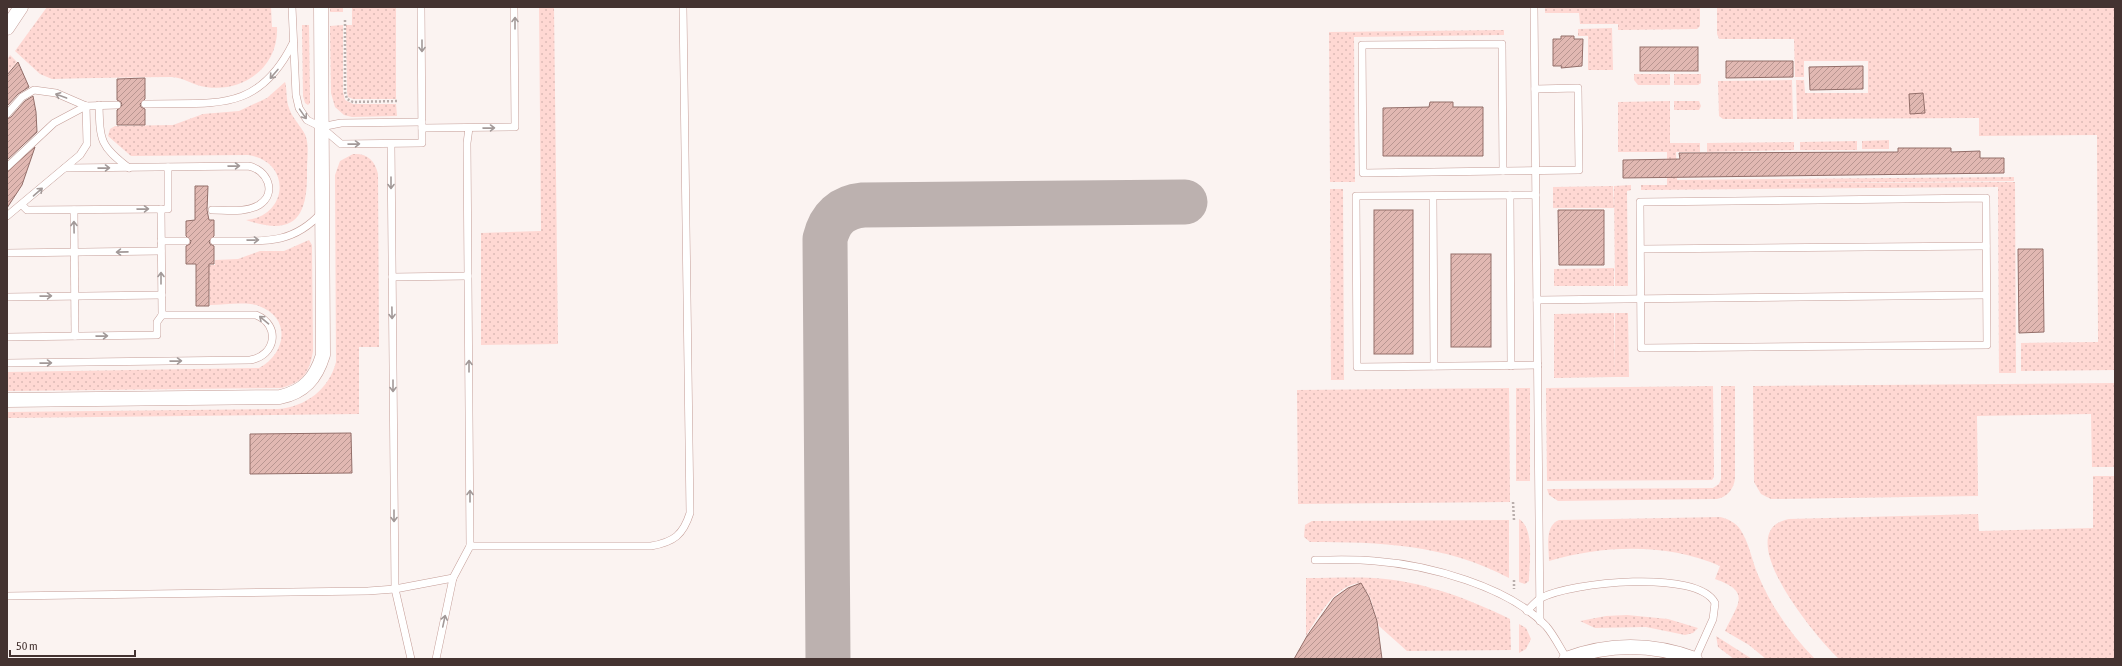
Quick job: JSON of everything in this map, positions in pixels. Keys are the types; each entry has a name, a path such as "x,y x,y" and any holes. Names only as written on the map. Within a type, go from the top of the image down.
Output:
{"street":[{"path":"7,28 22,7"},
{"path":"7,400 280,397 300,391 316,376 323,355 321,7"},
{"path":"1567,659 1594,650 1629,646 1665,650 1695,659"}],"lane":[{"path":"292,7 297,101 307,120 321,127 341,144 422,144 421,7"},
{"path":"321,127 341,122 469,128 516,127 514,7"},
{"path":"470,546 651,546 666,544 679,535 686,526 690,512 683,7"},
{"path":"1534,7 1540,621"},
{"path":"145,104 224,101 247,95 273,76 294,41"},
{"path":"1503,171 1502,44 1362,45 1363,173 1579,170 1578,88 1535,89"},
{"path":"7,114 22,97 34,90 56,93 86,106"},
{"path":"99,105 102,140 112,154 130,168"},
{"path":"7,167 54,123 86,106 117,105"},
{"path":"7,216 80,155 87,144 86,106"},
{"path":"436,659 452,578 470,546 467,143 469,128"},
{"path":"391,144 395,589 411,659"},
{"path":"65,168 248,166 259,170 267,178 269,184 267,196 259,204 248,209 212,210"},
{"path":"22,205 27,210 168,209 168,167"},
{"path":"1510,195 1511,366"},
{"path":"1536,195 1356,196 1357,367 1538,366"},
{"path":"1433,196 1434,366"},
{"path":"1986,198 1986,246 1987,344 1641,348 1640,202 1986,198"},
{"path":"7,337 157,335 157,322 162,315 161,209"},
{"path":"74,210 75,336"},
{"path":"214,241 282,239 304,229 322,212"},
{"path":"161,241 186,241"},
{"path":"1641,249 1986,246"},
{"path":"7,253 161,251"},
{"path":"392,277 468,276"},
{"path":"1537,300 1986,294"},
{"path":"7,297 162,295"},
{"path":"7,363 250,360 262,356 271,346 271,327 262,317 256,315 162,315"},
{"path":"1315,560 1375,560 1440,572 1478,584 1502,595 1540,621 1555,638 1567,659"},
{"path":"7,596 368,591 395,589 452,578"},
{"path":"1527,611 1540,599 1580,586 1627,581 1688,587 1707,593 1713,598 1715,608 1713,619 1695,659"}],"path":[{"path":"345,20 345,92 347,99 353,102 399,101"},
{"path":"1513,502 1514,520"}],"shaded area":[{"path":"47,7 271,7 272,27 277,27 276,41 272,54 265,65 246,81 233,86 220,88 206,87 176,77 52,79 40,74 15,51"},
{"path":"330,7 343,7 343,12 330,12"},
{"path":"352,7 396,7 396,99 353,99 348,97 346,25 352,25"},
{"path":"539,7 554,7 558,344 481,345 481,233 541,231"},
{"path":"1545,7 1700,7 1700,26 1697,29 1618,30 1618,24 1580,24 1579,13 1545,13"},
{"path":"1717,7 2115,7 2115,370 2021,371 2021,343 2098,342 2097,135 1979,136 1979,118 1797,119 1796,80 1804,80 1805,93 1868,93 1868,61 1804,61 1804,77 1795,77 1794,39 1719,39 1717,34"},
{"path":"302,25 309,25 310,103 308,105 305,103 303,96"},
{"path":"343,25 343,92 345,100 353,104 396,104 397,116 352,117 344,115 335,107 331,93 330,26"},
{"path":"1612,28 1613,70 1588,70 1588,36 1578,36 1578,29"},
{"path":"1504,30 1504,35 1354,37 1355,182 1330,182 1329,32"},
{"path":"10,55 17,62 7,74 7,60"},
{"path":"1634,74 1670,74 1670,85 1638,85 1634,80"},
{"path":"1674,74 1701,74 1701,83 1698,85 1674,85"},
{"path":"1792,80 1793,119 1723,119 1719,116 1718,81"},
{"path":"285,82 288,105 293,116 305,134 308,149 305,200 301,211 295,219 287,224 276,226 263,225 246,220 260,216 271,209 277,199 280,188 278,177 272,167 262,159 248,155 131,156 108,136 110,129 115,126 173,125 203,114 239,111 267,98"},
{"path":"1670,101 1670,143 1700,143 1700,152 1676,152 1677,180 2014,177 2014,181 1702,184 2015,182 2016,373 1999,373 1998,187 1641,190 1641,185 1667,185 1667,152 1618,152 1618,102"},
{"path":"1674,101 1699,101 1701,106 1699,110 1674,110"},
{"path":"1889,140 1889,149 1862,149 1862,141"},
{"path":"1857,141 1857,150 1800,150 1800,142"},
{"path":"1794,142 1794,150 1707,152 1707,143"},
{"path":"353,154 370,158 377,169 378,174 379,347 359,347 359,414 7,418 7,412 278,409 298,405 315,395 328,380 333,372 336,362 335,175 340,161"},
{"path":"1631,185 1631,190 1627,191 1628,286 1615,286 1614,186"},
{"path":"1613,186 1614,208 1553,208 1553,187"},
{"path":"1330,189 1343,189 1344,380 1331,380"},
{"path":"309,240 312,245 312,358 304,376 300,380 288,386 281,388 7,391 7,372 259,368 268,362 280,345 282,336 281,327 277,319 270,312 259,306 241,303 210,305 209,265 215,265 215,260 238,259 260,251 284,251"},
{"path":"1614,268 1614,286 1554,286 1554,269"},
{"path":"1614,313 1615,377 1554,378 1554,314"},
{"path":"1615,313 1628,313 1629,377 1615,377"},
{"path":"2115,383 2115,467 2092,467 2091,414 1977,416 1978,496 1771,499 1761,494 1754,482 1753,386"},
{"path":"1713,386 1714,477 1712,480 1547,481 1546,388"},
{"path":"1721,386 1735,386 1735,478 1732,489 1721,498 1558,501 1549,495 1547,489 1713,488 1719,484 1721,479"},
{"path":"1509,388 1510,502 1298,504 1297,390"},
{"path":"1516,388 1530,388 1530,481 1516,481"},
{"path":"2093,476 2115,476 2115,659 1839,659 1828,648 1797,609 1782,586 1772,563 1768,543 1772,528 1789,519 1978,514 1979,531 2093,528"},
{"path":"1720,517 1736,524 1740,529 1763,587 1775,609 1798,640 1815,659 1766,659 1749,645 1725,631 1739,599 1738,594 1734,589 1715,579 1720,566 1679,553 1635,549 1613,549 1591,552 1549,561 1549,532 1554,523 1559,520"},
{"path":"1519,519 1527,530 1530,547 1529,581 1525,584 1519,582"},
{"path":"1509,520 1509,578 1461,558 1412,547 1387,544 1310,542 1304,537 1305,525 1312,521"},
{"path":"1306,578 1374,578 1409,583 1444,592 1477,604 1510,619 1511,650 1407,651 1379,626 1370,597 1361,583 1343,589 1335,595 1322,611 1306,636"},
{"path":"1627,615 1668,619 1698,628 1693,633 1685,635 1646,627 1595,628 1580,621 1606,616"},
{"path":"1519,624 1526,628 1531,639 1526,649 1519,653"},
{"path":"1716,636 1752,659 1734,659 1718,647"}],"building":[{"path":"1561,36 1574,36 1574,39 1583,39 1582,66 1561,68 1562,66 1553,66 1553,39 1561,39"},
{"path":"1640,47 1698,47 1698,71 1640,71"},
{"path":"1726,61 1793,61 1793,77 1726,78"},
{"path":"18,62 29,87 18,94 7,106 7,75"},
{"path":"1863,66 1863,89 1810,90 1809,67"},
{"path":"145,78 145,99 140,104 141,107 145,109 145,125 117,125 117,110 122,105 121,102 117,100 117,79"},
{"path":"1923,93 1925,113 1910,114 1909,94"},
{"path":"33,96 36,112 37,132 7,160 7,119 11,117 25,101"},
{"path":"1430,102 1453,102 1453,107 1483,107 1483,156 1383,156 1383,108 1429,107"},
{"path":"35,147 22,185 7,208 7,172"},
{"path":"1898,148 1951,148 1951,152 1980,151 1980,158 2004,158 2004,173 1623,178 1623,160 1680,159 1679,153 1898,152"},
{"path":"195,186 208,186 207,210 209,220 214,220 214,236 209,241 210,244 214,246 214,264 209,264 209,306 196,306 196,264 186,264 186,246 190,244 191,241 186,236 186,221 195,220"},
{"path":"1374,210 1413,210 1413,354 1374,354"},
{"path":"1558,210 1604,210 1604,265 1559,265"},
{"path":"2018,249 2043,249 2044,332 2019,333"},
{"path":"1451,254 1491,254 1491,347 1451,347"},
{"path":"351,433 352,473 250,474 250,434"},
{"path":"1361,583 1369,597 1377,621 1382,659 1294,659 1307,636 1334,598 1348,588"}],"taxiway":[{"path":"828,659 825,239 830,225 843,211 863,205 1185,202"}]}
